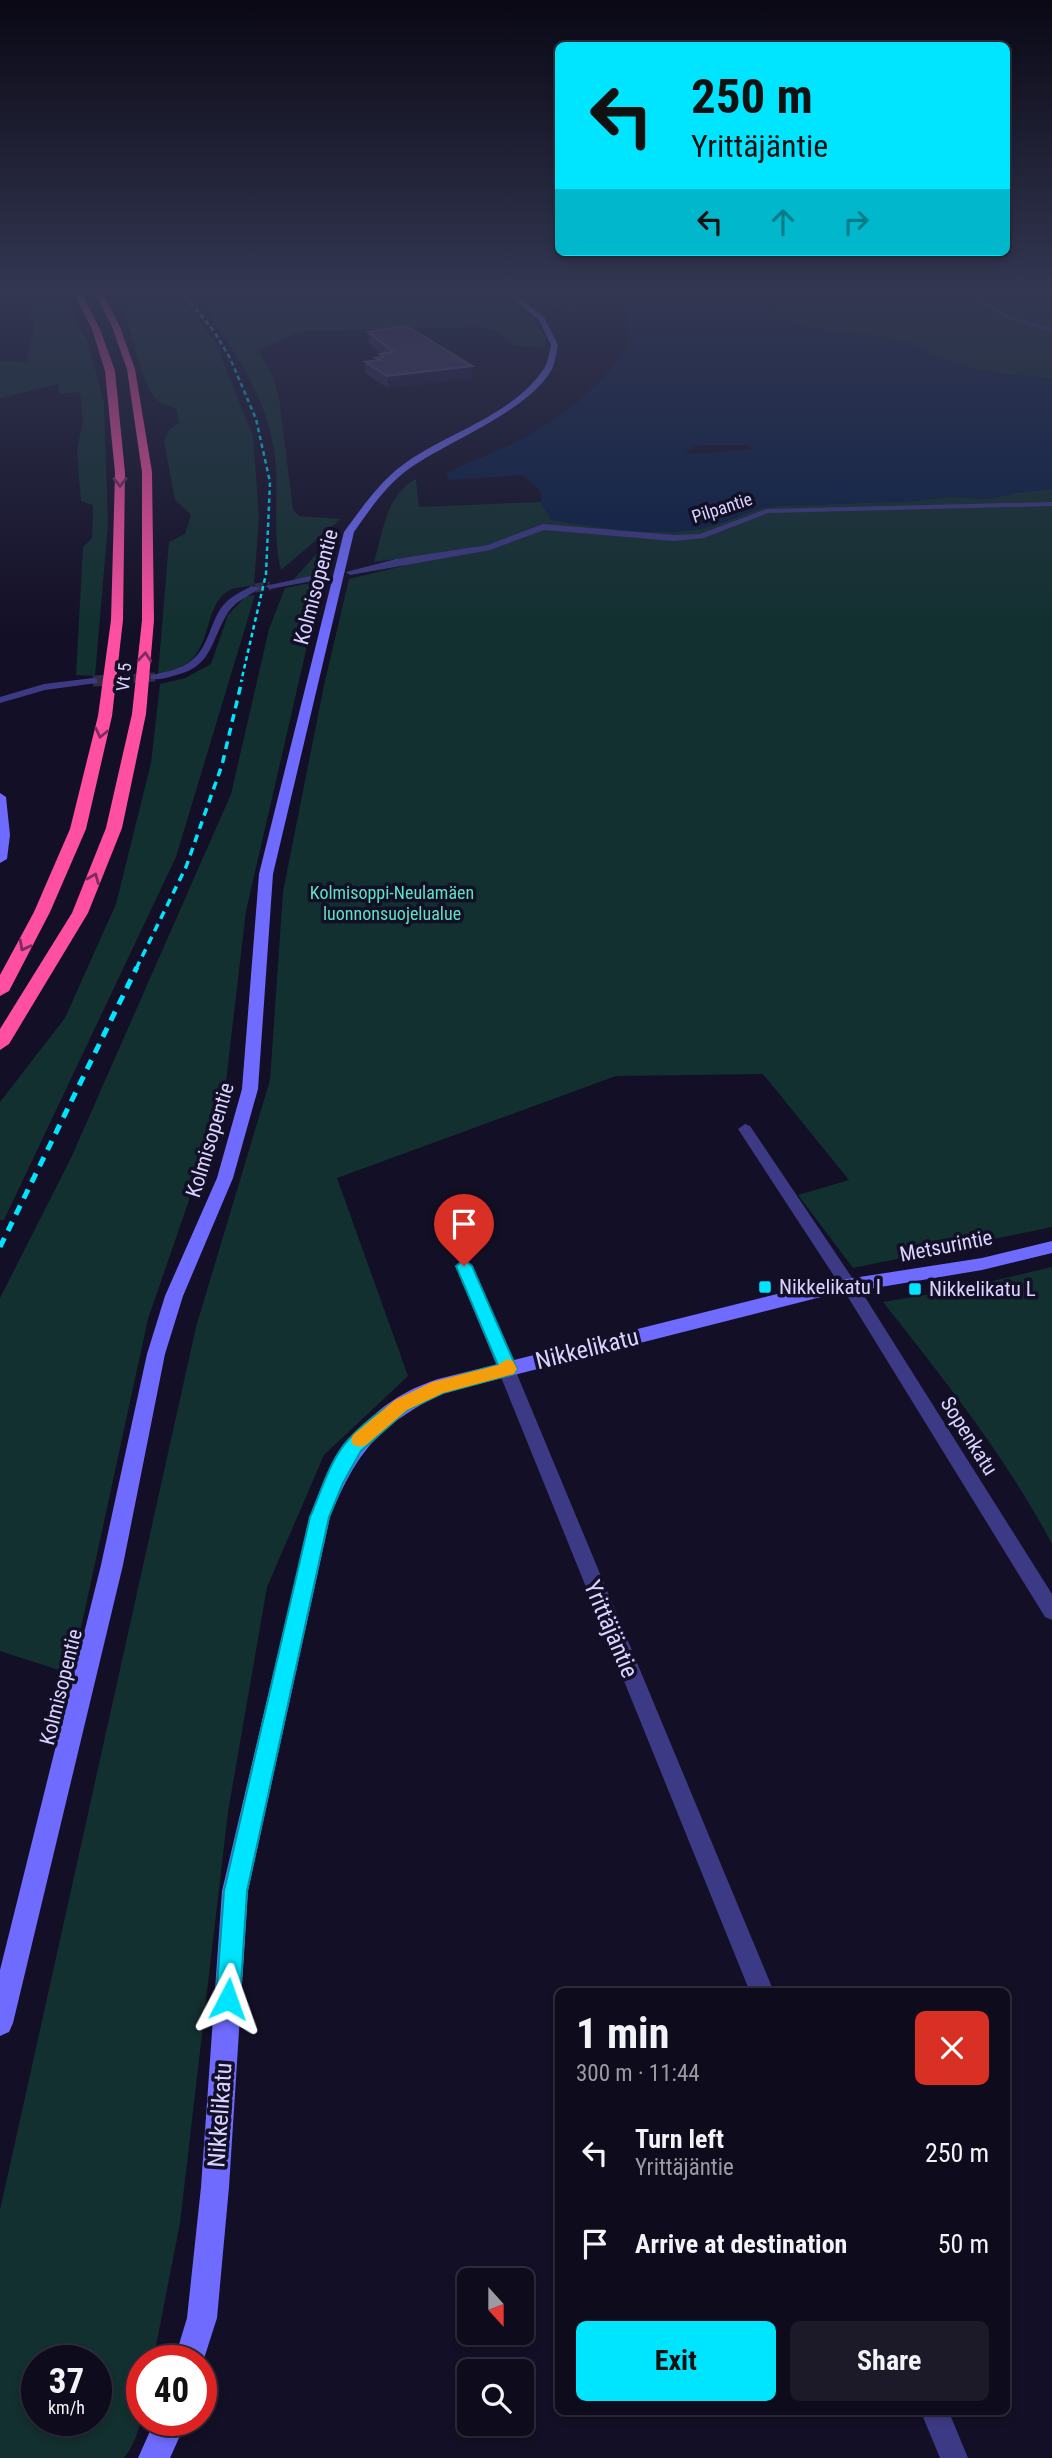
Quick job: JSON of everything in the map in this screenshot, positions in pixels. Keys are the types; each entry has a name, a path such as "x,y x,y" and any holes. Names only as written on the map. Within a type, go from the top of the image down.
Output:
{"highway":[{"name":"Vt 5","path":"0,991 43,912 78,829 105,716 117,620 120,474 113,405"},
{"name":"Vt 5","path":"0,1044 79,913 114,828 139,714 148,620 146,472 136,405"}],"main road":[{"name":"Kolmisopentie","path":"0,2023 112,1565 156,1353 174,1296 225,1178 250,1089 266,874 349,532 375,495 405,467 471,430 508,405"},
{"path":"0,797 4,835 0,859"},
{"name":"Metsurintie","path":"849,1285 982,1264 1052,1247"},
{"name":"Nikkelikatu","path":"194,2345 202,2318 215,2187 235,1891 320,1517 334,1481 354,1445 401,1405 439,1387 849,1285"},
{"path":"154,2458 164,2436"}],"street":[{"name":"Pilpantie","path":"350,572 490,547 543,527 674,538 701,536 767,512 1052,504"},
{"path":"270,586 325,576"},
{"path":"155,677 172,675 193,667 206,653 228,605 255,588"},
{"path":"0,700 44,687 93,681"},
{"name":"Sopenkatu","path":"745,1129 849,1285 1052,1611"},
{"name":"Yrittäjäntie","path":"464,1266 760,1988"},
{"path":"936,2415 954,2458"}],"green space":[{"path":"81,405 104,405 108,524 95,676 76,675 83,547 92,538 93,505 81,501 77,450 83,421"},
{"path":"165,405 240,405 253,436 259,517 254,585 232,589 221,597 214,608 206,635 192,660 178,669 158,674 169,542 185,534 191,515 175,500 164,441 169,430 179,423 176,408"},
{"path":"261,405 280,405 293,510 299,516 341,519 281,570 277,542 275,457"},
{"name":"Kolmisoppi-Neulamäen luonnonsuojelualue","path":"416,479 419,507 541,502 552,520 666,532 704,528 777,506 915,501 948,497 990,499 1014,493 1052,489 1052,1227 853,1268 798,1195 849,1180 763,1074 616,1076 337,1178 408,1376 324,1455 267,1587 228,1812 180,2223 156,2345 126,2345 126,2436 136,2436 124,2458 0,2458 0,2210 196,1327 270,1080 283,892 324,685 349,579 411,564 411,557 374,562 387,515 398,494"},
{"path":"332,543 329,574 293,580 320,550"},
{"path":"326,580 311,629 246,911 224,1099 148,1319 71,1674 0,1651 0,1298 71,1158 231,794 269,629 285,588"},
{"path":"255,595 176,857 4,1220 0,1220 0,1102 65,1018 116,904 151,763 160,684 185,678 211,664 228,615 246,596"},
{"path":"1052,1267 1052,1544 1015,1480 951,1389 883,1302 955,1290"}],"water":[{"path":"574,405 1052,405 1052,489 1014,493 990,499 948,497 915,501 777,506 704,528 647,532 551,520 541,502 541,492 523,475 450,480 445,474 534,432","holes":["697,445 745,445 755,449 695,454 685,453"]}],"tunnel":[{"path":"255,588 270,586"},
{"path":"112,680 93,681 155,677"}],"railway":[{"path":"241,682 266,574 270,482 256,419 250,405"},
{"path":"136,969 186,867 222,765 242,680"},
{"path":"0,1247 137,967"}],"slow traffic":[{"path":"360,1440 401,1405 439,1387 508,1369 507,1365"}],"place":[{"name":"Nikkelikatu I","path":"765,1287"},
{"name":"Nikkelikatu L","path":"915,1289"}],"route":[{"path":"228,1999 235,1891 320,1517 334,1481 354,1445 401,1405 439,1387 508,1369 464,1266"}]}
